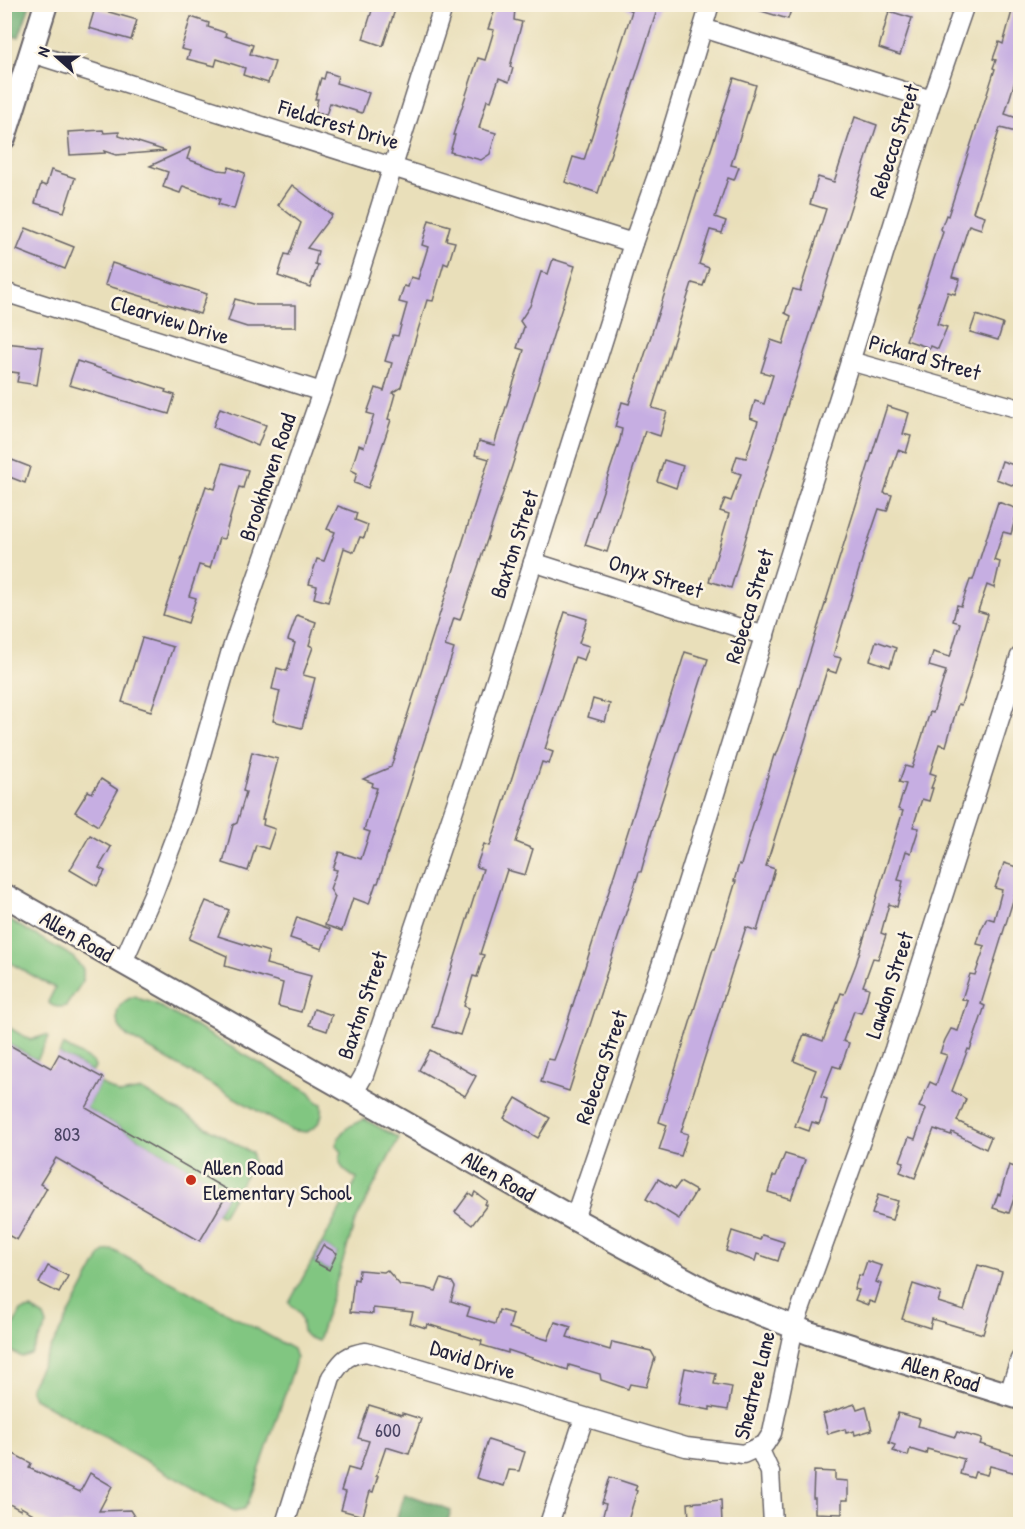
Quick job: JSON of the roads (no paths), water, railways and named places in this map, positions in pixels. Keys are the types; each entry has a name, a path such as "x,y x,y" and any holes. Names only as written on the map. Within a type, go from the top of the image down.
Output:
{"street":[{"path":"4,138 46,4"},
{"name":"Brookhaven Road","path":"123,962 154,892 184,813 230,654 322,392 444,4"},
{"name":"Baxton Street","path":"353,1094 364,1075 460,791 633,243 664,156 710,4"},
{"name":"Rebecca Street","path":"574,1219 661,966 932,100 965,4"},
{"path":"702,28 932,100"},
{"name":"Fieldcrest Drive","path":"31,53 633,243"},
{"name":"Clearview Drive","path":"4,292 322,392"},
{"name":"Pickard Street","path":"850,361 1020,409"},
{"name":"Onyx Street","path":"533,562 765,636"},
{"name":"Lawdon Street","path":"794,1327 894,1049 1020,656"},
{"name":"Allen Road","path":"4,895 574,1219 714,1295 794,1327 1015,1396"},
{"name":"Sheatree Lane","path":"773,1524 770,1472 759,1448 765,1444 772,1433 794,1327"},
{"name":"David Drive","path":"285,1524 331,1377 342,1361 351,1354 366,1352 686,1447 743,1454 759,1448"},
{"path":"1015,1396 1020,1359"},
{"path":"549,1524 584,1418"}],"place":[{"name":"Allen Road Elementary School","path":"191,1180"}]}
